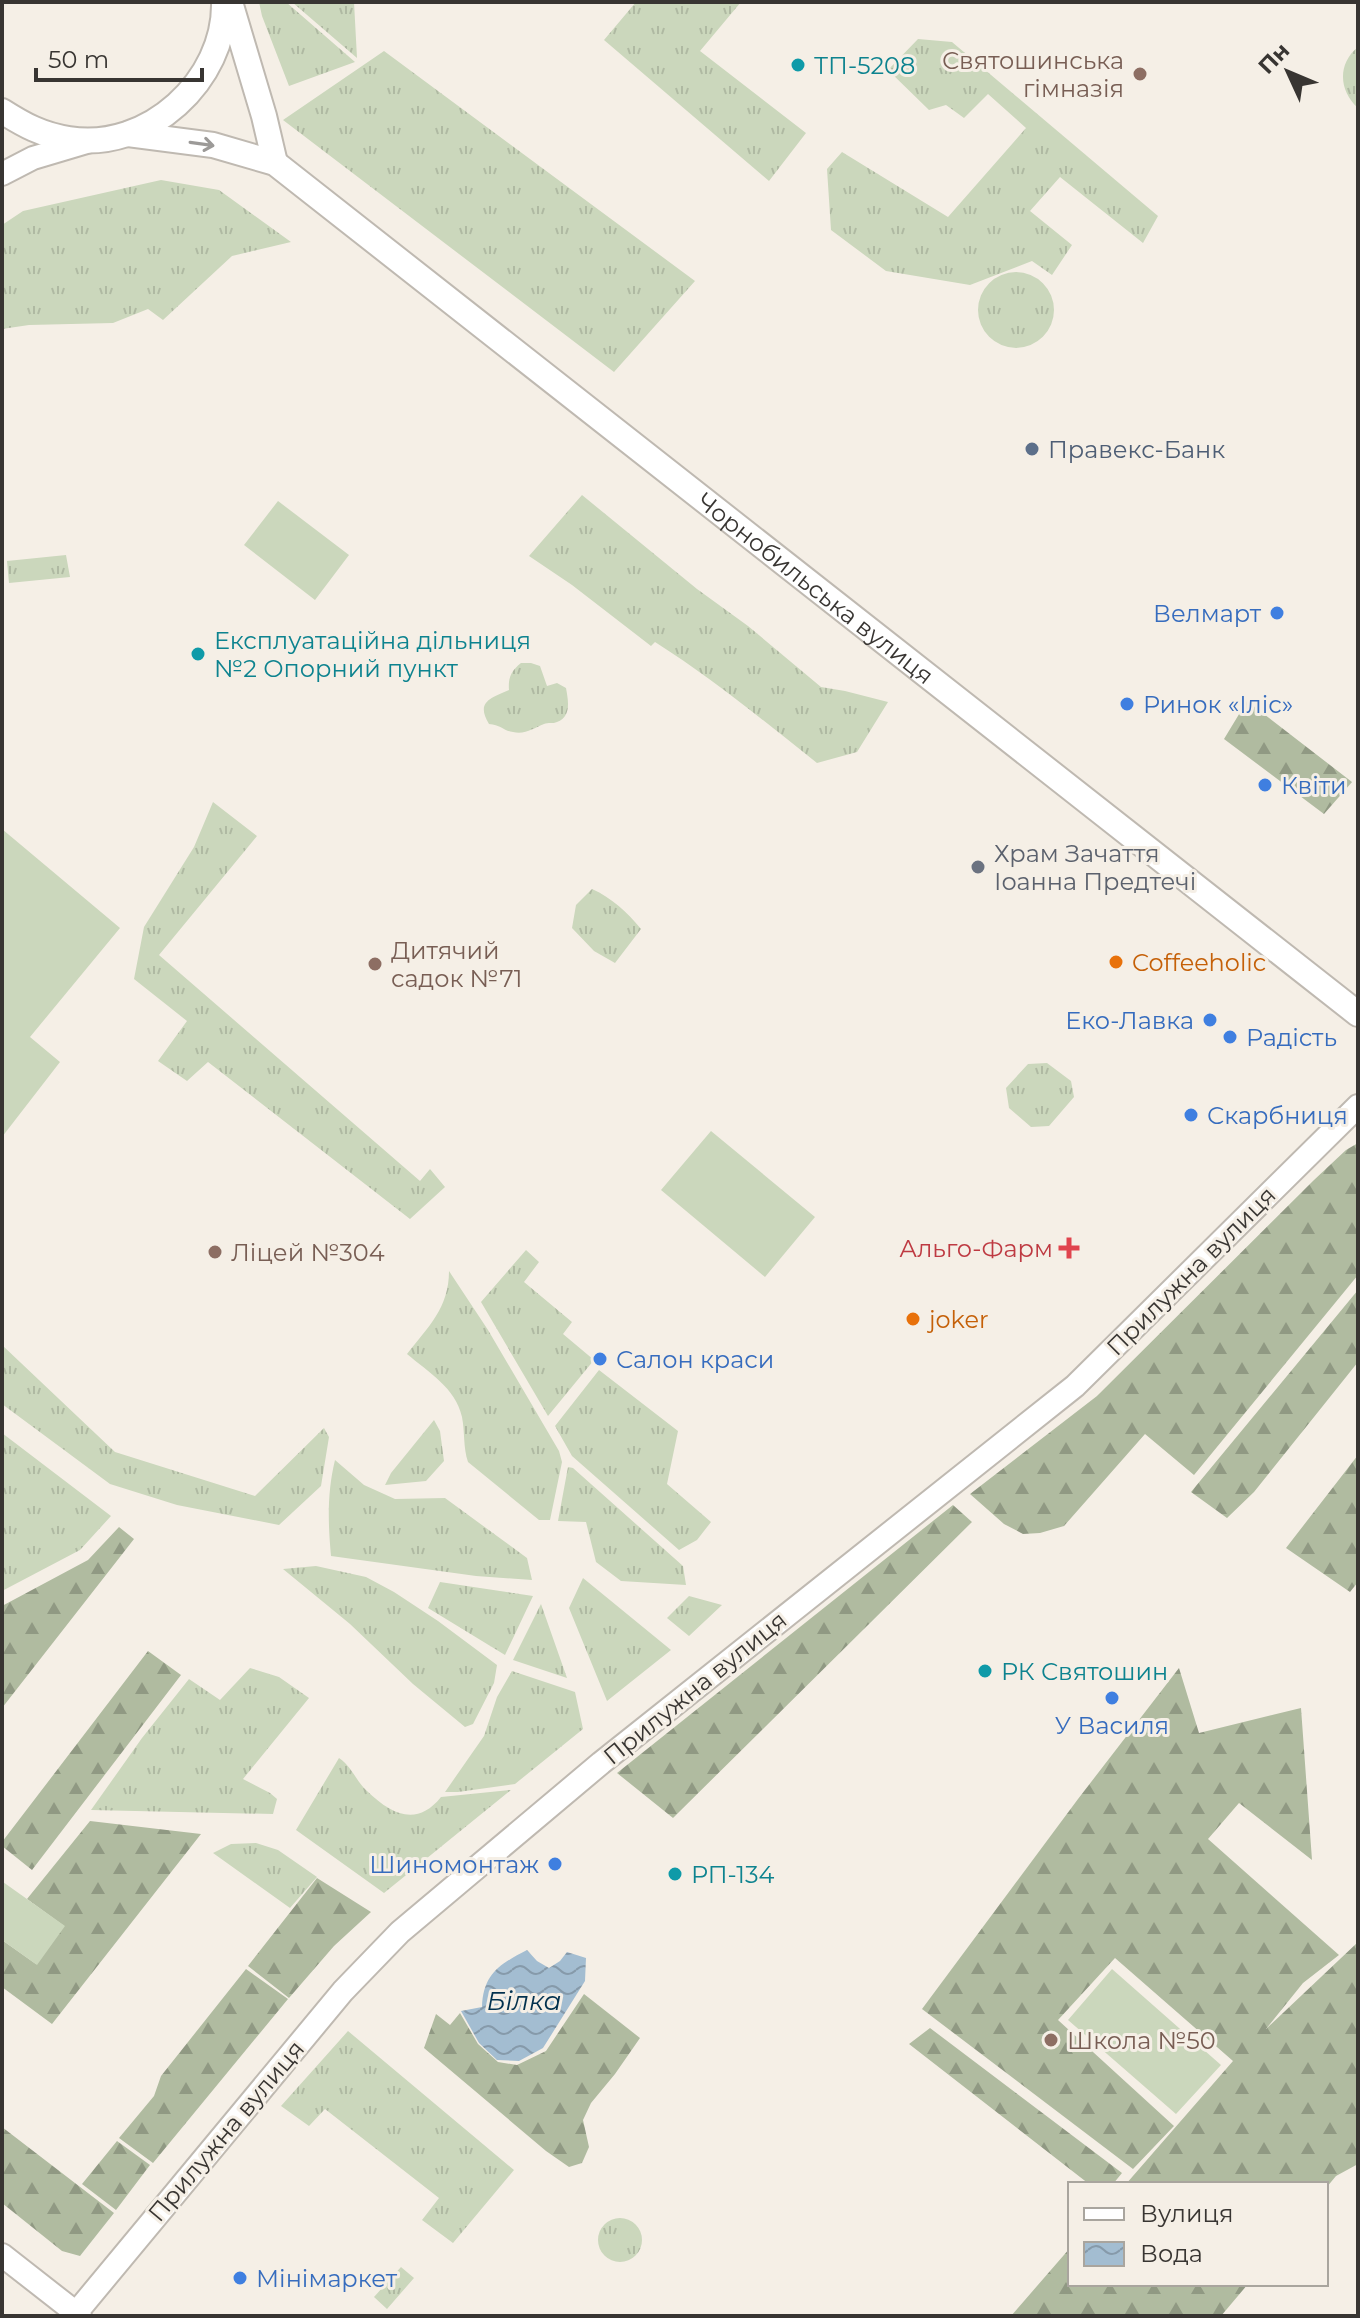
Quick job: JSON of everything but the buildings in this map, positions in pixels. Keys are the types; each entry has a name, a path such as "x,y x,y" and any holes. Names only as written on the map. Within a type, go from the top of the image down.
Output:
{"main road":[{"path":"2,111 28,128 70,139 92,140 128,134 163,116 193,90 214,56 224,18 224,2"},
{"path":"230,2 275,163"},
{"name":"Чорнобильська вулиця","path":"128,134 213,145 275,163 1358,1014"}],"street":[{"path":"2,174 33,158 92,140"},
{"name":"Прилужна вулиця","path":"78,2314 343,1991 400,1932 601,1763 1075,1386 1358,1106"},
{"path":"2,2255 78,2314"}],"green space":[{"path":"259,2 286,2 355,62 289,86"},
{"path":"292,2 354,2 357,58"},
{"path":"636,2 741,2 700,51 806,133 769,181 604,40"},
{"path":"918,39 952,42 1158,216 1143,243 1060,177 1030,211 1072,245 1052,275 1032,261 970,285 886,271 831,230 827,169 842,152 948,217 1026,128 988,94 964,118 946,105 929,110 888,70"},
{"path":"1358,47 1358,108 1347,94 1343,78 1346,61"},
{"path":"384,51 695,281 614,372 283,120"},
{"path":"161,180 219,190 291,242 232,256 163,320 148,309 113,323 29,325 2,329 2,225 23,211"},
{"path":"1016,272 1030,275 1043,283 1051,296 1054,310 1051,324 1043,337 1030,345 1016,348 1002,345 989,337 981,324 978,310 981,296 989,283 1002,275"},
{"path":"582,495 821,687 888,702 857,752 817,763 697,670 655,642 651,646 529,556"},
{"path":"278,501 349,555 315,600 244,545"},
{"path":"66,555 70,577 9,583 7,561"},
{"path":"521,663 540,666 547,686 557,683 566,688 568,707 562,720 522,733 489,724 484,710 487,701 509,690 511,675"},
{"path":"1247,701 1352,782 1324,814 1224,739"},
{"path":"213,802 257,836 159,955 420,1181 430,1169 445,1187 410,1219 208,1062 187,1081 158,1061 187,1021 134,979 144,927 194,847"},
{"path":"2,829 120,928 30,1037 60,1062 2,1137"},
{"path":"592,889 619,906 641,929 615,963 594,951 572,928 576,905"},
{"path":"1047,1063 1071,1081 1074,1097 1049,1126 1031,1127 1009,1108 1006,1088 1028,1064"},
{"path":"711,1131 815,1217 765,1277 661,1190"},
{"path":"1358,1143 1358,1275 1194,1475 1145,1434 1064,1526 1023,1534 1004,1524 970,1494 1097,1396 1314,1180"},
{"path":"526,1250 539,1262 524,1282 572,1322 563,1334 594,1360 548,1416 481,1302"},
{"path":"449,1271 488,1330 559,1451 562,1462 550,1520 539,1520 468,1462 462,1417 454,1397 407,1354 430,1326 441,1306"},
{"path":"1358,1290 1358,1362 1254,1492 1227,1518 1191,1492"},
{"path":"2,1345 115,1452 255,1496 324,1428 329,1437 321,1486 279,1525 177,1505 110,1484 2,1404"},
{"path":"599,1370 678,1431 667,1484 711,1522 697,1540 679,1550 572,1456 555,1426"},
{"path":"434,1420 440,1431 444,1461 426,1481 385,1485 391,1473"},
{"path":"2,1433 111,1516 80,1550 2,1591"},
{"path":"1358,1455 1358,1582 1350,1592 1286,1548"},
{"path":"335,1460 364,1485 395,1499 445,1498 527,1558 532,1580 476,1576 331,1556 329,1508"},
{"path":"568,1467 573,1468 683,1566 686,1585 621,1581 596,1562 586,1522 558,1521"},
{"path":"953,1505 972,1522 673,1818 617,1773"},
{"path":"119,1527 134,1539 2,1708 2,1606 88,1560"},
{"path":"316,1566 366,1577 394,1592 497,1665 494,1683 473,1724 465,1727 283,1569"},
{"path":"583,1578 671,1650 607,1701 569,1608"},
{"path":"440,1582 533,1596 505,1655 428,1608"},
{"path":"689,1596 722,1605 689,1636 667,1618"},
{"path":"541,1604 567,1678 513,1660"},
{"path":"148,1651 181,1675 32,1870 2,1846 2,1842"},
{"path":"250,1668 279,1677 309,1698 243,1779 277,1799 273,1814 91,1810 189,1679 220,1700"},
{"path":"1179,1668 1199,1733 1301,1708 1312,1860 1239,1803 1208,1839 1339,1955 1303,1983 1266,2029 1358,1942 1358,2164 1336,2176 1328,2186 1328,2182 1128,2182 1233,2061 1115,1958 1058,2020 1174,2126 1133,2169 922,2009"},
{"path":"512,1671 575,1692 583,1729 515,1784 445,1792 484,1736 497,1697"},
{"path":"339,1758 376,1799 404,1814 423,1812 441,1797 511,1790 384,1893 296,1830"},
{"path":"90,1821 201,1834 52,2024 2,1987 2,1940 36,1964 64,1926 27,1899"},
{"path":"256,1843 278,1850 317,1877 290,1908 213,1853 231,1844"},
{"path":"317,1878 371,1912 334,1946 289,1998 248,1966"},
{"path":"3,1882 65,1926 37,1965 2,1940"},
{"path":"246,1969 288,1999 153,2163 119,2138 154,2096 161,2076"},
{"path":"1112,1969 1221,2065 1176,2114 1068,2020"},
{"path":"584,1994 640,2038 591,2103 583,2120 589,2147 582,2163 569,2167 424,2048 436,2014 450,2025 460,2013 478,2044 498,2062 517,2065 546,2051"},
{"path":"930,2028 1122,2173 1115,2182 1086,2182 909,2044"},
{"path":"348,2031 514,2170 453,2243 422,2220 439,2198 325,2109 309,2126 281,2106"},
{"path":"2,2127 114,2213 80,2256 62,2251 2,2203"},
{"path":"117,2141 150,2165 116,2210 82,2184"},
{"path":"620,2218 636,2224 642,2240 636,2256 620,2262 604,2256 598,2240 604,2224"},
{"path":"1068,2250 1068,2286 1246,2286 1221,2316 1011,2316"},
{"path":"401,2267 414,2278 387,2309 374,2297"}],"water":[{"name":"Білка","path":"527,1950 549,1968 567,1952 586,1958 585,1981 543,2048 519,2061 497,2060 479,2043 461,2011 482,2007 486,1986 495,1971"}],"place":[{"name":"ТП-5208","path":"798,65"},
{"name":"Святошинська гімназія","path":"1140,74"},
{"name":"Правекс-Банк","path":"1032,449"},
{"name":"Велмарт","path":"1277,613"},
{"name":"Експлуатаційна дільниця №2 Опорний пункт","path":"198,654"},
{"name":"Ринок «Іліс»","path":"1127,704"},
{"name":"Квіти","path":"1265,785"},
{"name":"Храм Зачаття Іоанна Предтечі","path":"978,867"},
{"name":"Coffeeholic","path":"1116,962"},
{"name":"Дитячий садок №71","path":"375,964"},
{"name":"Еко-Лавка","path":"1210,1020"},
{"name":"Радість","path":"1230,1037"},
{"name":"Скарбниця","path":"1191,1115"},
{"name":"Альго-Фарм","path":"1069,1248"},
{"name":"Ліцей №304","path":"215,1252"},
{"name":"joker","path":"913,1319"},
{"name":"Салон краси","path":"600,1359"},
{"name":"РК Святошин","path":"985,1671"},
{"name":"У Василя","path":"1112,1698"},
{"name":"Шиномонтаж","path":"555,1864"},
{"name":"РП-134","path":"675,1874"},
{"name":"Школа №50","path":"1051,2040"},
{"name":"Мінімаркет","path":"240,2278"}]}
